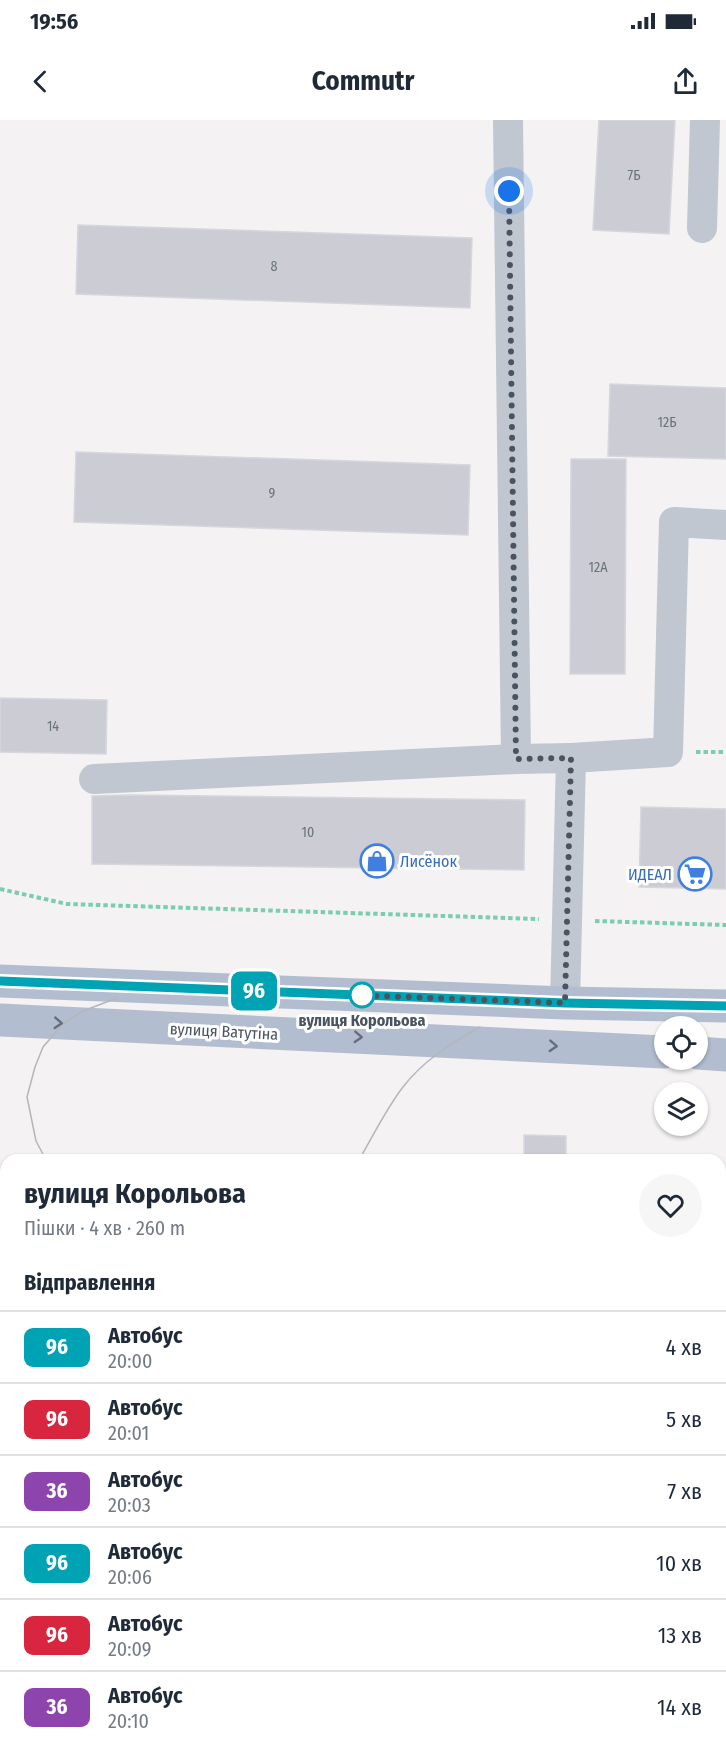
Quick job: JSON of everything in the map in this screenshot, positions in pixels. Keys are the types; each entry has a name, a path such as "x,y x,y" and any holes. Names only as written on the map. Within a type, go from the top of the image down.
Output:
{"main road":[{"path":"0,981 565,1003 726,1006"},
{"name":"вулиця Ватутіна","path":"0,1020 654,1052"},
{"path":"708,1053 726,1054"}],"street":[{"path":"508,120 516,759"},
{"path":"702,228 705,120"},
{"path":"94,779 669,752 674,522 726,525"},
{"path":"565,1003 571,758"}],"path":[{"path":"0,889 67,904 726,925"}],"building":[{"path":"599,120 675,120 669,234 593,230"},
{"path":"78,225 472,238 470,308 76,294"},
{"path":"610,384 726,388 726,459 608,456"},
{"path":"76,452 470,465 468,535 74,522"},
{"path":"571,459 626,459 625,674 570,674"},
{"path":"0,698 107,700 106,754 0,752"},
{"path":"92,796 525,800 524,870 92,864"},
{"path":"641,807 726,809 726,889 639,887"},
{"path":"524,1135 566,1136 566,1154 524,1154"}],"tram line":[{"path":"43,1154 36,1141 27,1097 43,1047 64,1023 83,1011 117,998"},
{"path":"362,1154 391,1104 419,1069 438,1053 480,1027"}],"bus line":[{"name":"96","path":"0,981 565,1003 726,1006"}],"place":[{"name":"Лисёнок","path":"377,861"},
{"name":"ИДЕАЛ","path":"695,874"},
{"name":"вулиця Корольова","path":"362,995"}],"route":[{"path":"362,995 353,995 565,1003 571,758 516,759 509,191"}]}
